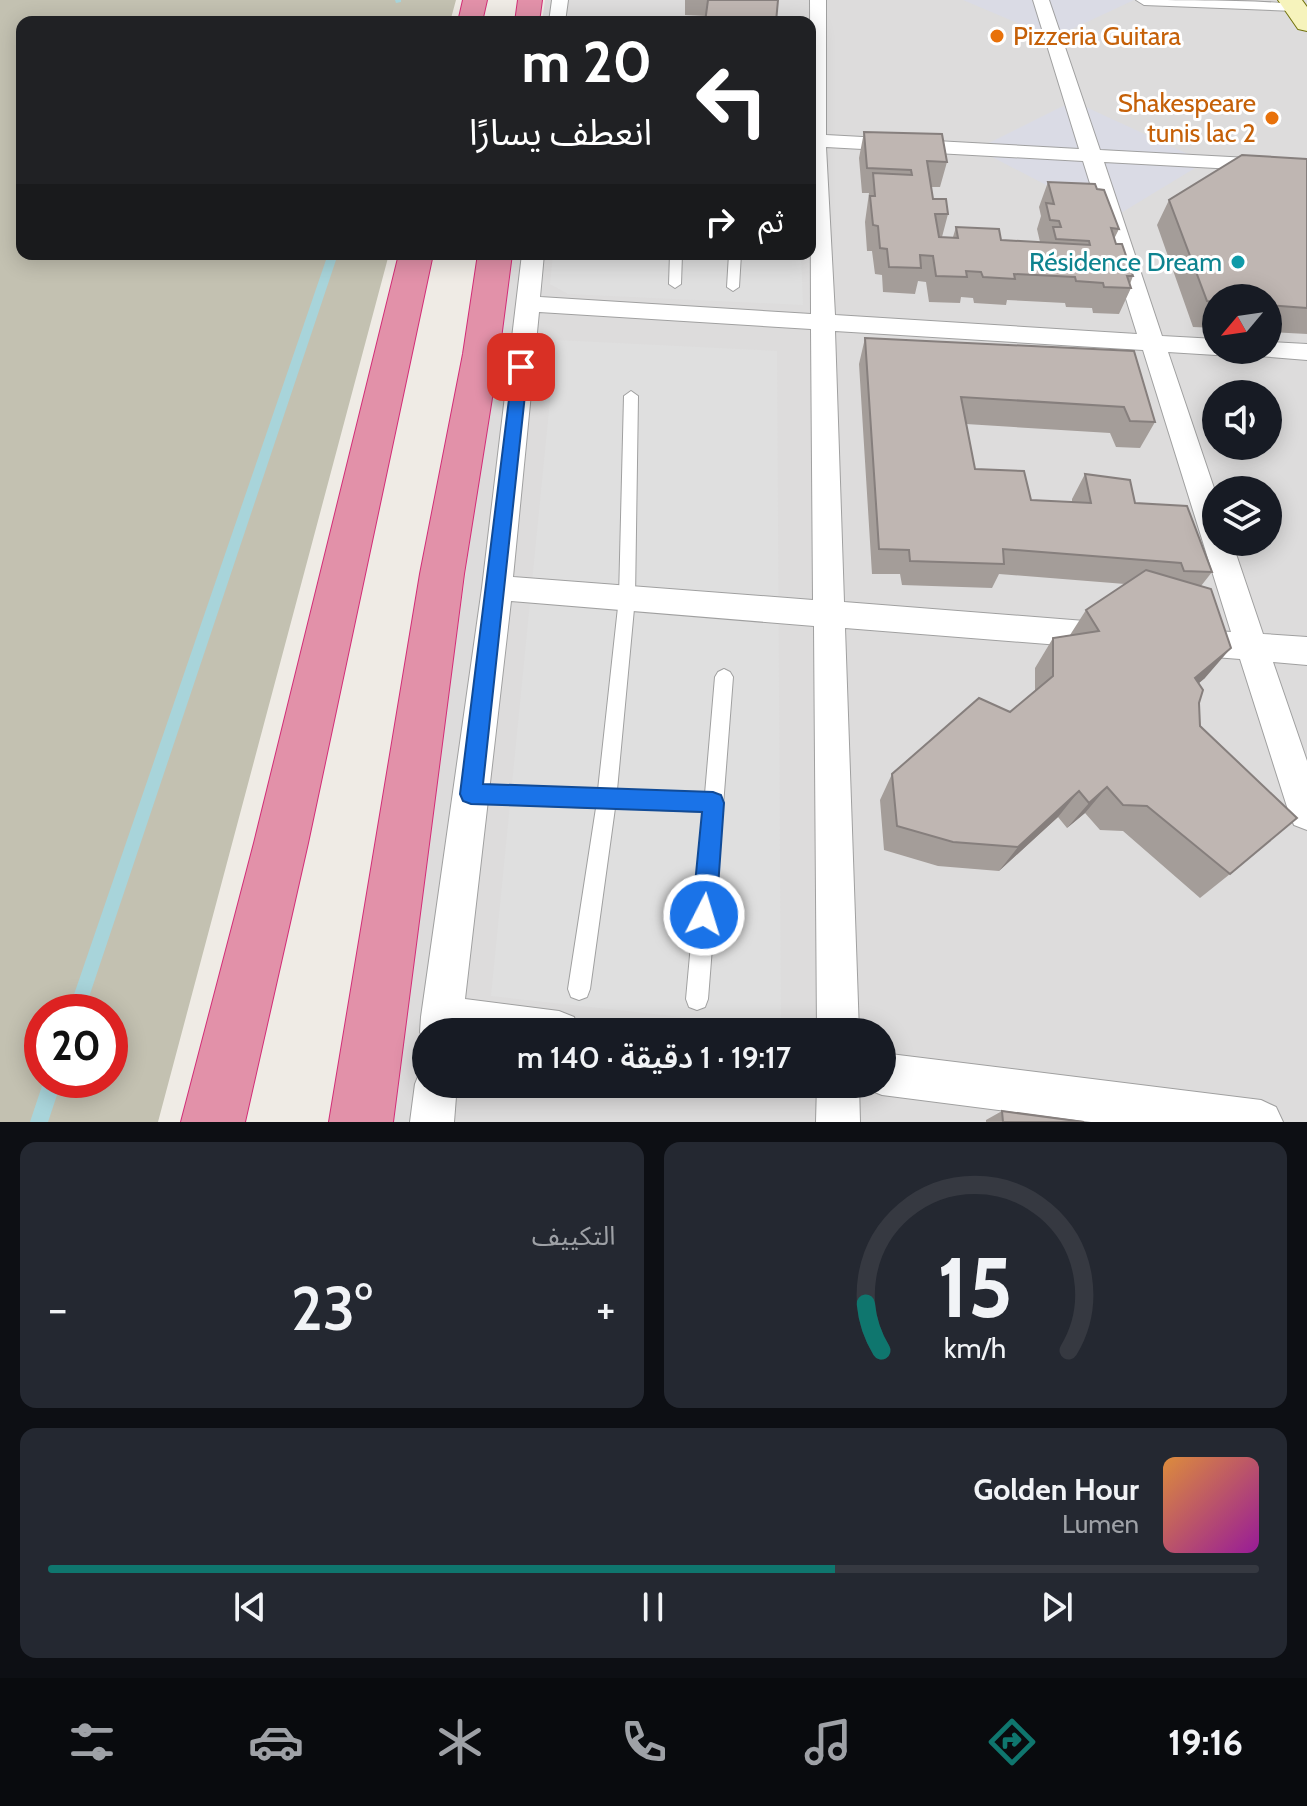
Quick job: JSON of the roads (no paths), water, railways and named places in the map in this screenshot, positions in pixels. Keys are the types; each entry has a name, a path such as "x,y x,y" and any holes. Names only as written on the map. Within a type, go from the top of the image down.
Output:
{"highway":[{"path":"213,1122 285,827 415,260"},
{"path":"361,1122 442,574 481,354 494,260"}],"street":[{"path":"816,56 818,0"},
{"path":"1041,0 1202,495"},
{"path":"1144,0 1297,10"},
{"path":"816,140 1307,167"},
{"path":"816,240 823,321 838,1018"},
{"path":"443,1018 497,588 532,260"},
{"path":"527,304 1202,346"},
{"path":"1282,351 1307,352"},
{"path":"1222,556 1307,813"},
{"path":"497,588 1307,651"},
{"path":"896,1076 1261,1122"},
{"path":"432,1122 435,1098"},
{"path":"838,1098 838,1122"}],"lane":[{"path":"675,284 676,260"},
{"path":"733,287 735,260"},
{"path":"579,989 607,799 627,598 631,396"},
{"path":"697,999 724,677"},
{"path":"471,794 713,803"}],"waterway":[{"path":"82,994 331,260"},
{"path":"39,1122 47,1098"}],"place":[{"name":"Pizzeria Guitara","path":"997,36"},
{"name":"Shakespeare tunis lac 2","path":"1272,118"},
{"name":"Résidence Dream","path":"1238,262"}]}
